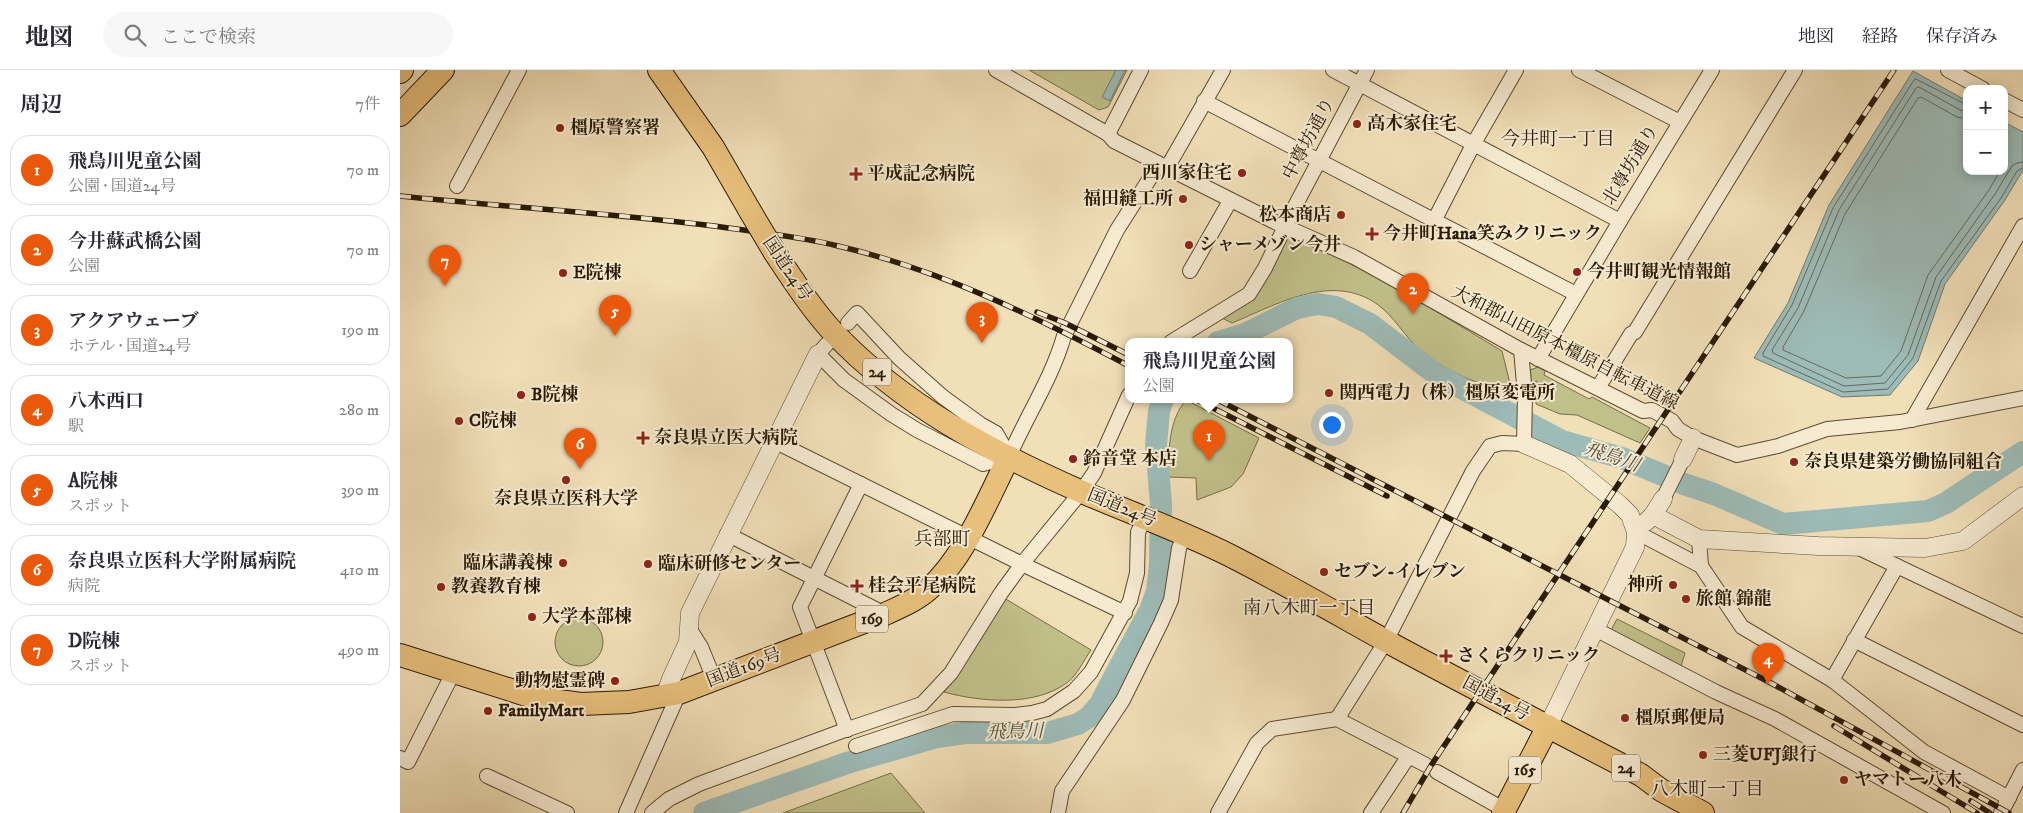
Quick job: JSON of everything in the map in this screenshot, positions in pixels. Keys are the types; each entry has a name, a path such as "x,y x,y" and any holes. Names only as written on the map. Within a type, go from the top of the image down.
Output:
{"highway":[{"path":"400,95 443,70"},
{"name":"国道24号","path":"659,70 708,140 775,253 801,292 833,331 896,389 956,430 1009,457 1081,492 1178,532 1286,584 1386,641 1641,776 1661,790 1703,813"},
{"path":"400,115 424,80"},
{"name":"国道169号","path":"400,655 522,694 559,701 608,703 672,694 714,680 885,614 915,599 928,590 953,562 1009,457"},
{"name":"165","path":"1504,811 1548,726"}],"street":[{"path":"400,126 454,70"},
{"path":"457,186 519,70"},
{"name":"大和郡山田原本橿原自転車道線","path":"996,70 1108,134 1114,141 1230,201 1354,257 1520,350 1643,411 1652,410 1672,421 1678,429 1693,438 1736,455 1778,446 1827,429 1912,420 2023,398"},
{"path":"1108,134 1141,70"},
{"path":"1009,457 1059,354 1064,336 1117,230 1163,166 1223,70"},
{"path":"1333,70 1620,221"},
{"name":"中尊坊通り","path":"1178,338 1249,294 1265,268 1367,70"},
{"path":"1434,220 1474,143 1516,70"},
{"path":"1579,70 1602,75 1680,122"},
{"name":"北尊坊通り","path":"1538,359 1712,70"},
{"path":"1598,388 1631,334 1635,332 1795,70"},
{"path":"1948,70 1976,85"},
{"path":"1204,101 1576,294"},
{"path":"2008,102 2023,110"},
{"path":"1190,271 1230,201"},
{"path":"1912,420 2023,226"},
{"path":"848,323 857,314 898,358 943,397 980,424 996,433 1009,457"},
{"path":"626,813 672,694 671,679 688,642 690,613 774,440 822,349 844,380 916,430 984,464 1009,457"},
{"path":"1520,350 1525,395 1524,441"},
{"path":"652,813 669,799 699,784 922,704 951,673 1001,593 1094,473 1125,403"},
{"path":"1636,532 1653,515 1663,499 1693,438"},
{"path":"774,440 1022,564 1125,613"},
{"path":"1338,719 1386,641 1473,470 1490,446 1524,441 1570,464 1630,515 1636,532 1636,547 1548,726"},
{"path":"847,730 800,607 861,484"},
{"path":"1653,515 1699,539 1857,548 1925,548 1962,540 2023,496"},
{"path":"856,746 953,714 1016,715 1046,709 1048,706 1063,699 1082,683 1125,613 1135,581 1138,562 1138,532 1147,519"},
{"path":"1062,812 1062,791 1123,700 1171,600 1179,548 1178,532"},
{"path":"1636,532 1701,566 1742,627 1832,680 1924,752 2009,798"},
{"path":"728,534 885,614"},
{"path":"1699,539 1701,566"},
{"path":"1857,548 2023,626"},
{"path":"1832,680 1897,566"},
{"path":"689,628 701,647 714,680"},
{"path":"1595,629 1725,696 1775,718 1943,813"},
{"path":"1854,640 2023,726"},
{"path":"400,758 408,762 454,673"},
{"path":"866,724 872,732 918,716 927,722"},
{"path":"1218,813 1257,743 1272,729 1338,719 1504,811"},
{"path":"1371,813 1408,757"},
{"path":"2001,813 2023,770"},
{"path":"487,776 567,813"}],"shaded area":[{"path":"1029,70 1127,70 1108,107 1099,110"},
{"path":"1291,235 1389,283 1502,351 1513,396 1465,377 1431,359 1415,345 1383,309 1359,295 1341,291 1323,291 1285,301 1232,323 1218,316 1252,298 1286,237"},
{"path":"1538,367 1545,371 1544,375 1589,399 1592,397 1650,428 1640,443 1577,415 1560,414 1536,404 1537,381 1529,383 1527,375 1530,370"},
{"path":"1184,403 1192,403 1259,438 1243,474 1231,487 1197,500 1196,478 1168,477 1169,447 1173,427"},
{"path":"1004,598 1091,650 1068,682 1040,696 1024,699 991,700 944,692"},
{"path":"574,618 584,618 593,622 599,628 603,642 599,656 593,662 584,666 574,666 565,662 559,656 555,647 555,637 559,628 565,622"},
{"path":"1617,619 1685,653 1681,666 1610,632"},
{"path":"891,773 925,813 783,813"}],"water":[{"path":"1116,70 1125,70 1110,101 1102,97"},
{"path":"1913,71 1963,99 1963,175 2008,175 2008,124 2023,132 2023,170 2005,200 1945,284 1918,361 1890,395 1842,397 1754,358 1788,303 1829,205"}],"waterway":[{"name":"飛鳥川","path":"1232,338 1245,334 1297,308 1318,304 1336,307 1370,324 1437,375 1562,441 1622,458 1684,484 1714,494 1783,524 1928,511 1946,503 2023,452"},
{"name":"飛鳥川","path":"704,813 847,763 937,737 965,733 1047,733 1078,724 1089,717 1100,704 1150,610 1157,591 1160,565 1161,504 1156,445 1159,411 1162,403"}],"railway":[{"path":"1403,813 1432,764 1894,70"},
{"path":"400,196 675,221 776,234 838,246 914,268 951,282 1023,313 1125,364"},
{"path":"1037,312 1065,323 1125,353"},
{"path":"1203,403 1387,496"},
{"path":"1224,403 1769,682 2009,813"},
{"path":"1834,726 1977,813"},
{"path":"1971,801 1990,813"}],"place":[{"name":"高木家住宅","path":"1357,124"},
{"name":"橿原警察署","path":"560,128"},
{"name":"西川家住宅","path":"1242,173"},
{"name":"平成記念病院","path":"856,174"},
{"name":"福田縫工所","path":"1183,199"},
{"name":"松本商店","path":"1341,215"},
{"name":"今井町Hana笑みクリニック","path":"1372,234"},
{"name":"シャーメゾン今井","path":"1189,245"},
{"name":"今井町観光情報館","path":"1577,272"},
{"name":"E院棟","path":"563,273"},
{"name":"D院棟","path":"445,286"},
{"name":"今井蘇武橋公園","path":"1413,314"},
{"name":"A院棟","path":"615,336"},
{"name":"アクアウェーブ","path":"982,343"},
{"name":"関西電力（株）橿原変電所","path":"1329,393"},
{"name":"B院棟","path":"521,395"},
{"name":"C院棟","path":"459,421"},
{"name":"奈良県立医大病院","path":"643,438"},
{"name":"鈴音堂 本店","path":"1073,459"},
{"name":"飛鳥川児童公園","path":"1209,461"},
{"name":"奈良県建築労働協同組合","path":"1794,462"},
{"name":"奈良県立医科大学附属病院","path":"580,469"},
{"name":"奈良県立医科大学","path":"566,480"},
{"name":"臨床講義棟","path":"563,563"},
{"name":"臨床研修センター","path":"648,564"},
{"name":"セブン-イレブン","path":"1324,572"},
{"name":"神所","path":"1673,585"},
{"name":"桂会平尾病院","path":"857,586"},
{"name":"教養教育棟","path":"441,587"},
{"name":"旅館 錦龍","path":"1686,599"},
{"name":"大学本部棟","path":"532,617"},
{"name":"さくらクリニック","path":"1446,656"},
{"name":"動物慰霊碑","path":"615,681"},
{"name":"八木西口","path":"1768,684"},
{"name":"FamilyMart","path":"488,711"},
{"name":"橿原郵便局","path":"1625,718"},
{"name":"三菱UFJ銀行","path":"1703,755"},
{"name":"ヤマトー八木","path":"1844,780"}],"district":[{"name":"今井町一丁目","path":"1558,139"},
{"name":"兵部町","path":"942,539"},
{"name":"南八木町一丁目","path":"1309,608"},
{"name":"八木町一丁目","path":"1707,789"}]}
